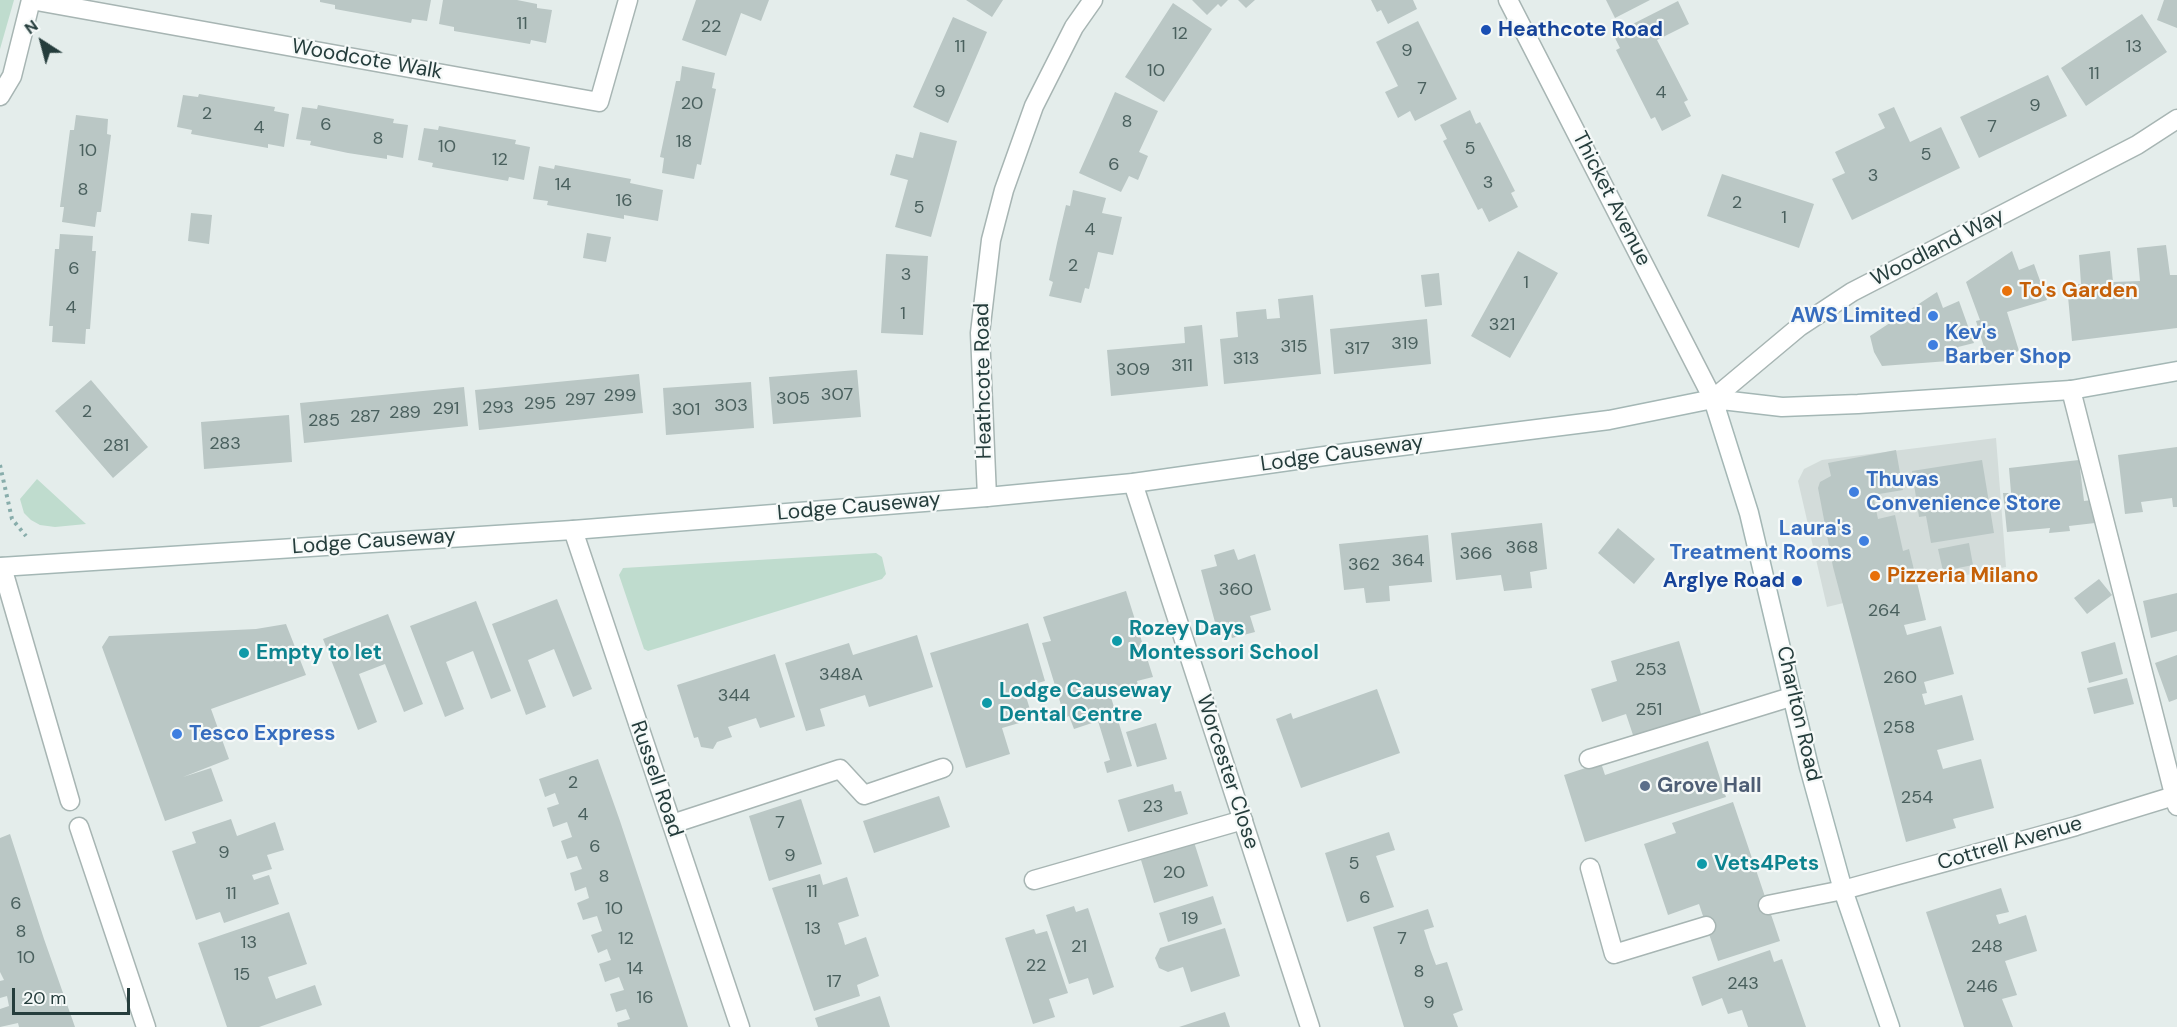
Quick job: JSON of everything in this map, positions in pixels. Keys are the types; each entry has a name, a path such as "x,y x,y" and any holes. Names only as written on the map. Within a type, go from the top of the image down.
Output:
{"street":[{"name":"Woodcote Walk","path":"31,0 599,102 628,0"},
{"path":"0,96 12,76 31,0"},
{"name":"Heathcote Road","path":"987,497 980,333 991,240 1004,190 1034,106 1074,27 1093,0"},
{"name":"Thicket Avenue","path":"1508,0 1713,399"},
{"name":"Woodland Way","path":"1713,399 1799,327 1852,292 2137,146 2177,119"},
{"path":"1713,399 1782,407 2071,390 2177,371"},
{"path":"2071,390 2176,799"},
{"name":"Lodge Causeway","path":"1,567 573,530 1133,483 1609,420 1713,399"},
{"name":"Charlton Road","path":"1713,399 1739,476 1794,696 1809,766 1843,890 1890,1027"},
{"name":"Worcester Close","path":"1133,483 1310,1027"},
{"name":"Russell Road","path":"573,530 740,1027"},
{"path":"1,567 70,801"},
{"path":"1589,759 1794,696"},
{"path":"672,824 840,769 864,795 943,768"},
{"name":"Cottrell Avenue","path":"1768,905 1843,890 2176,799"},
{"path":"1034,880 1243,820"},
{"path":"79,827 146,1027"},
{"path":"1590,868 1614,954 1706,926"}],"path":[{"path":"0,465 12,519 51,562"}],"shaded area":[{"path":"1996,438 2006,567 1917,585 1827,607 1798,481 1804,469 1822,460"}],"green space":[{"path":"0,0 14,0 0,49"},
{"path":"37,479 86,524 55,527 40,525 31,520 24,513 20,499"},
{"path":"876,553 882,557 886,574 882,579 648,651 644,649 619,575 623,568"}],"building":[{"path":"320,0 431,0 427,21 412,19 411,23 335,9 335,5 320,2"},
{"path":"443,0 517,0 537,4 537,8 552,10 546,43 531,40 530,44 454,31 454,27 439,24"},
{"path":"696,0 769,0 761,21 741,13 726,56 682,40"},
{"path":"966,0 1003,0 992,17"},
{"path":"1192,0 1228,0 1221,7 1218,4 1207,15"},
{"path":"1238,0 1255,0 1246,8"},
{"path":"1371,0 1413,0 1417,9 1388,24 1381,10 1377,12"},
{"path":"1606,0 1650,0 1615,18"},
{"path":"2164,0 2177,0 2177,28 2157,20"},
{"path":"1678,1 1689,24 1657,40 1688,100 1684,102 1691,116 1662,131 1655,117 1651,119 1616,50 1620,48 1613,34"},
{"path":"1173,3 1212,29 1164,102 1125,77"},
{"path":"2142,14 2167,52 2086,106 2061,68"},
{"path":"953,17 987,32 948,123 913,107"},
{"path":"1418,21 1457,99 1415,121 1410,111 1398,118 1385,92 1398,86 1376,42"},
{"path":"682,66 715,73 712,88 716,89 701,165 697,164 694,179 662,173 664,158 660,157 676,81 680,81"},
{"path":"2048,75 2067,116 1979,158 1960,117"},
{"path":"1115,92 1158,111 1139,152 1148,156 1138,180 1129,176 1121,192 1079,173"},
{"path":"199,94 275,107 274,111 289,114 284,147 268,144 268,148 191,134 192,130 177,127 183,95 198,97"},
{"path":"318,105 394,119 393,123 408,125 403,158 387,155 387,159 348,153 310,145 311,141 296,139 302,107 317,109"},
{"path":"1894,107 1910,142 1941,127 1960,168 1852,220 1832,179 1845,173 1835,152 1885,128 1878,114"},
{"path":"1470,110 1476,124 1480,122 1515,191 1511,193 1518,207 1489,222 1482,208 1478,210 1443,141 1447,139 1440,125"},
{"path":"76,115 108,119 107,134 111,135 101,212 97,212 95,227 62,222 64,207 60,207 70,130 74,130"},
{"path":"439,126 516,140 515,144 530,147 524,180 509,177 508,181 432,167 433,163 418,160 424,128 438,130"},
{"path":"920,132 957,141 931,237 895,227 908,180 890,175 896,154 913,158"},
{"path":"555,165 631,179 630,183 663,190 658,221 624,215 624,219 547,205 548,201 533,199 539,166 554,169"},
{"path":"1722,174 1814,204 1799,248 1707,216"},
{"path":"1073,190 1106,198 1102,213 1122,217 1113,255 1098,252 1089,289 1085,288 1081,303 1049,296 1053,282 1049,280 1057,243 1066,205 1070,206"},
{"path":"191,213 212,215 209,244 188,241"},
{"path":"587,233 611,237 606,262 583,258"},
{"path":"60,234 93,236 92,251 96,251 90,329 86,329 85,344 52,342 53,326 49,326 55,249 59,249"},
{"path":"2166,245 2170,275 2177,275 2177,328 2072,341 2067,285 2081,284 2079,255 2110,251 2113,282 2140,281 2137,248"},
{"path":"1518,251 1558,273 1510,358 1471,336"},
{"name":"To's Garden","path":"2012,251 2019,270 2034,264 2047,300 2007,312 2019,351 1988,360 1976,321 1980,320 1966,282"},
{"path":"886,254 928,256 923,335 881,333"},
{"path":"1439,273 1442,305 1425,307 1421,275"},
{"path":"1937,292 1943,308 1959,301 1974,343 1958,347 1962,360 1882,366 1874,352 1870,336"},
{"path":"1313,295 1321,374 1224,384 1220,339 1238,337 1236,312 1266,309 1267,319 1280,318 1278,299"},
{"path":"1427,319 1431,364 1334,374 1330,329"},
{"path":"1202,325 1208,386 1111,396 1107,350 1185,343 1184,327"},
{"path":"857,370 861,417 773,424 769,377"},
{"path":"639,374 643,413 479,430 475,390"},
{"path":"91,380 148,447 113,478 55,411"},
{"path":"751,382 754,428 666,435 663,388"},
{"path":"464,387 468,426 304,443 300,403"},
{"path":"289,415 292,462 204,469 201,422"},
{"path":"2177,447 2177,507 2173,507 2172,498 2141,502 2143,512 2125,514 2118,455"},
{"path":"1896,450 1903,490 1873,495 1878,519 1895,515 1903,551 1909,549 1926,620 1904,625 1907,635 1941,626 1954,674 1924,682 1927,693 1922,694 1925,705 1962,695 1974,740 1937,750 1943,769 1981,759 1994,808 1953,819 1956,828 1906,842 1833,567 1818,488 1820,482 1831,476 1828,463"},
{"path":"1982,460 1994,533 1931,543 1926,516 1919,517 1912,471"},
{"path":"2079,460 2084,501 2092,500 2095,523 2069,526 2070,531 2049,533 2050,528 2007,532 2003,493 2011,493 2009,468"},
{"path":"1542,523 1547,569 1530,572 1532,588 1504,591 1501,575 1456,580 1451,533"},
{"path":"1618,528 1655,559 1634,584 1598,553"},
{"path":"1428,535 1432,582 1389,586 1390,601 1366,603 1364,588 1344,590 1339,544"},
{"path":"1969,543 1973,565 1943,571 1938,549"},
{"path":"1234,549 1238,560 1255,554 1271,610 1250,616 1255,632 1232,638 1228,622 1216,626 1201,570 1217,566 1214,555"},
{"path":"2099,579 2112,595 2087,614 2074,598"},
{"path":"1126,591 1153,677 1137,681 1138,685 1110,694 1132,766 1107,773 1104,762 1110,760 1098,721 1074,729 1069,716 1065,718 1042,643 1051,641 1043,617"},
{"path":"2177,593 2177,631 2151,638 2143,601"},
{"path":"557,599 592,689 573,697 554,649 528,660 546,707 526,715 492,624"},
{"path":"476,601 511,691 491,699 473,651 446,662 464,709 445,717 410,626"},
{"path":"388,614 423,704 404,712 385,664 359,674 377,722 358,730 323,639"},
{"name":"Lodge Causeway Dental Centre","path":"1028,623 1045,681 1023,687 1033,719 1002,728 1010,754 966,768 930,653"},
{"path":"286,624 306,675 211,709 229,759 183,777 211,768 223,801 165,821 102,647 109,636 256,629"},
{"path":"917,635 933,687 869,707 865,695 820,709 825,726 806,731 785,663 849,643 853,655"},
{"path":"1679,641 1702,717 1634,738 1626,714 1602,722 1591,689 1617,681 1611,661"},
{"path":"2115,642 2123,674 2089,683 2081,652"},
{"path":"775,654 795,717 760,728 756,718 728,727 732,737 717,742 713,749 701,747 698,737 694,738 677,685"},
{"path":"2177,655 2177,699 2169,702 2155,663"},
{"path":"2127,678 2134,704 2094,714 2087,688"},
{"path":"1377,689 1400,753 1301,788 1276,719 1291,713 1293,719"},
{"path":"1156,723 1167,759 1137,767 1126,732"},
{"name":"Grove Hall","path":"1708,741 1726,797 1585,842 1564,775 1601,763 1605,775"},
{"path":"598,759 688,1027 618,1027 617,1023 630,1019 626,1009 616,1012 610,994 624,990 619,977 605,982 599,964 611,960 607,949 598,953 591,935 602,931 597,916 583,920 577,903 589,898 586,887 575,891 570,873 582,869 577,856 567,859 561,841 572,837 567,822 553,827 547,808 559,804 555,793 545,797 539,779"},
{"path":"1173,784 1175,792 1181,791 1188,814 1128,832 1118,800"},
{"path":"939,796 950,827 874,853 863,821"},
{"path":"801,799 822,864 769,881 749,816"},
{"name":"Vets4Pets","path":"1733,802 1780,941 1718,961 1699,904 1668,915 1644,844 1676,833 1672,823"},
{"path":"231,819 237,836 275,822 284,850 267,855 272,869 252,875 254,880 269,875 279,904 224,923 220,912 196,920 172,851 196,843 192,832"},
{"path":"1389,832 1395,850 1376,856 1394,907 1347,922 1325,853"},
{"path":"10,834 75,1027 19,1027 18,1023 0,1027 0,1009 9,1006 7,996 0,998 0,981 4,980 0,972 0,838"},
{"path":"1194,842 1208,886 1154,903 1141,860"},
{"path":"820,874 823,885 847,877 859,916 838,923 845,945 866,937 879,976 857,985 860,996 814,1011 772,888"},
{"path":"2001,888 2009,912 1996,915 1999,924 2026,915 2037,951 2005,961 2017,995 2002,999 2013,1027 1964,1027 1926,912"},
{"path":"1213,896 1222,924 1168,942 1159,913"},
{"path":"1074,906 1076,912 1088,908 1114,987 1093,995 1088,978 1069,984 1046,915"},
{"path":"1428,909 1434,927 1424,930 1436,965 1447,962 1463,1010 1453,1014 1458,1027 1404,1027 1373,927"},
{"path":"289,912 307,964 268,977 276,999 315,985 322,1005 259,1027 227,1027 198,943"},
{"path":"1225,928 1240,976 1191,992 1183,967 1168,972 1159,968 1155,958 1160,948"},
{"path":"1034,929 1036,934 1047,931 1068,993 1049,999 1055,1017 1033,1024 1005,938"},
{"path":"1770,950 1774,962 1782,959 1806,1027 1748,1027 1742,1010 1728,1014 1722,998 1702,1006 1692,977"},
{"path":"880,996 890,1027 818,1027 815,1018"},
{"path":"1225,1012 1230,1027 1179,1027"}],"place":[{"name":"Heathcote Road","path":"1486,30"},
{"name":"To's Garden","path":"2007,291"},
{"name":"AWS Limited","path":"1933,316"},
{"name":"Kev's Barber Shop","path":"1933,345"},
{"name":"Thuvas Convenience Store","path":"1854,492"},
{"name":"Laura's Treatment Rooms","path":"1864,541"},
{"name":"Pizzeria Milano","path":"1875,576"},
{"name":"Arglye Road","path":"1797,581"},
{"name":"Rozey Days Montessori School","path":"1117,641"},
{"name":"Empty to let","path":"244,653"},
{"name":"Lodge Causeway Dental Centre","path":"987,703"},
{"name":"Tesco Express","path":"177,734"},
{"name":"Grove Hall","path":"1645,786"},
{"name":"Vets4Pets","path":"1702,864"}]}
